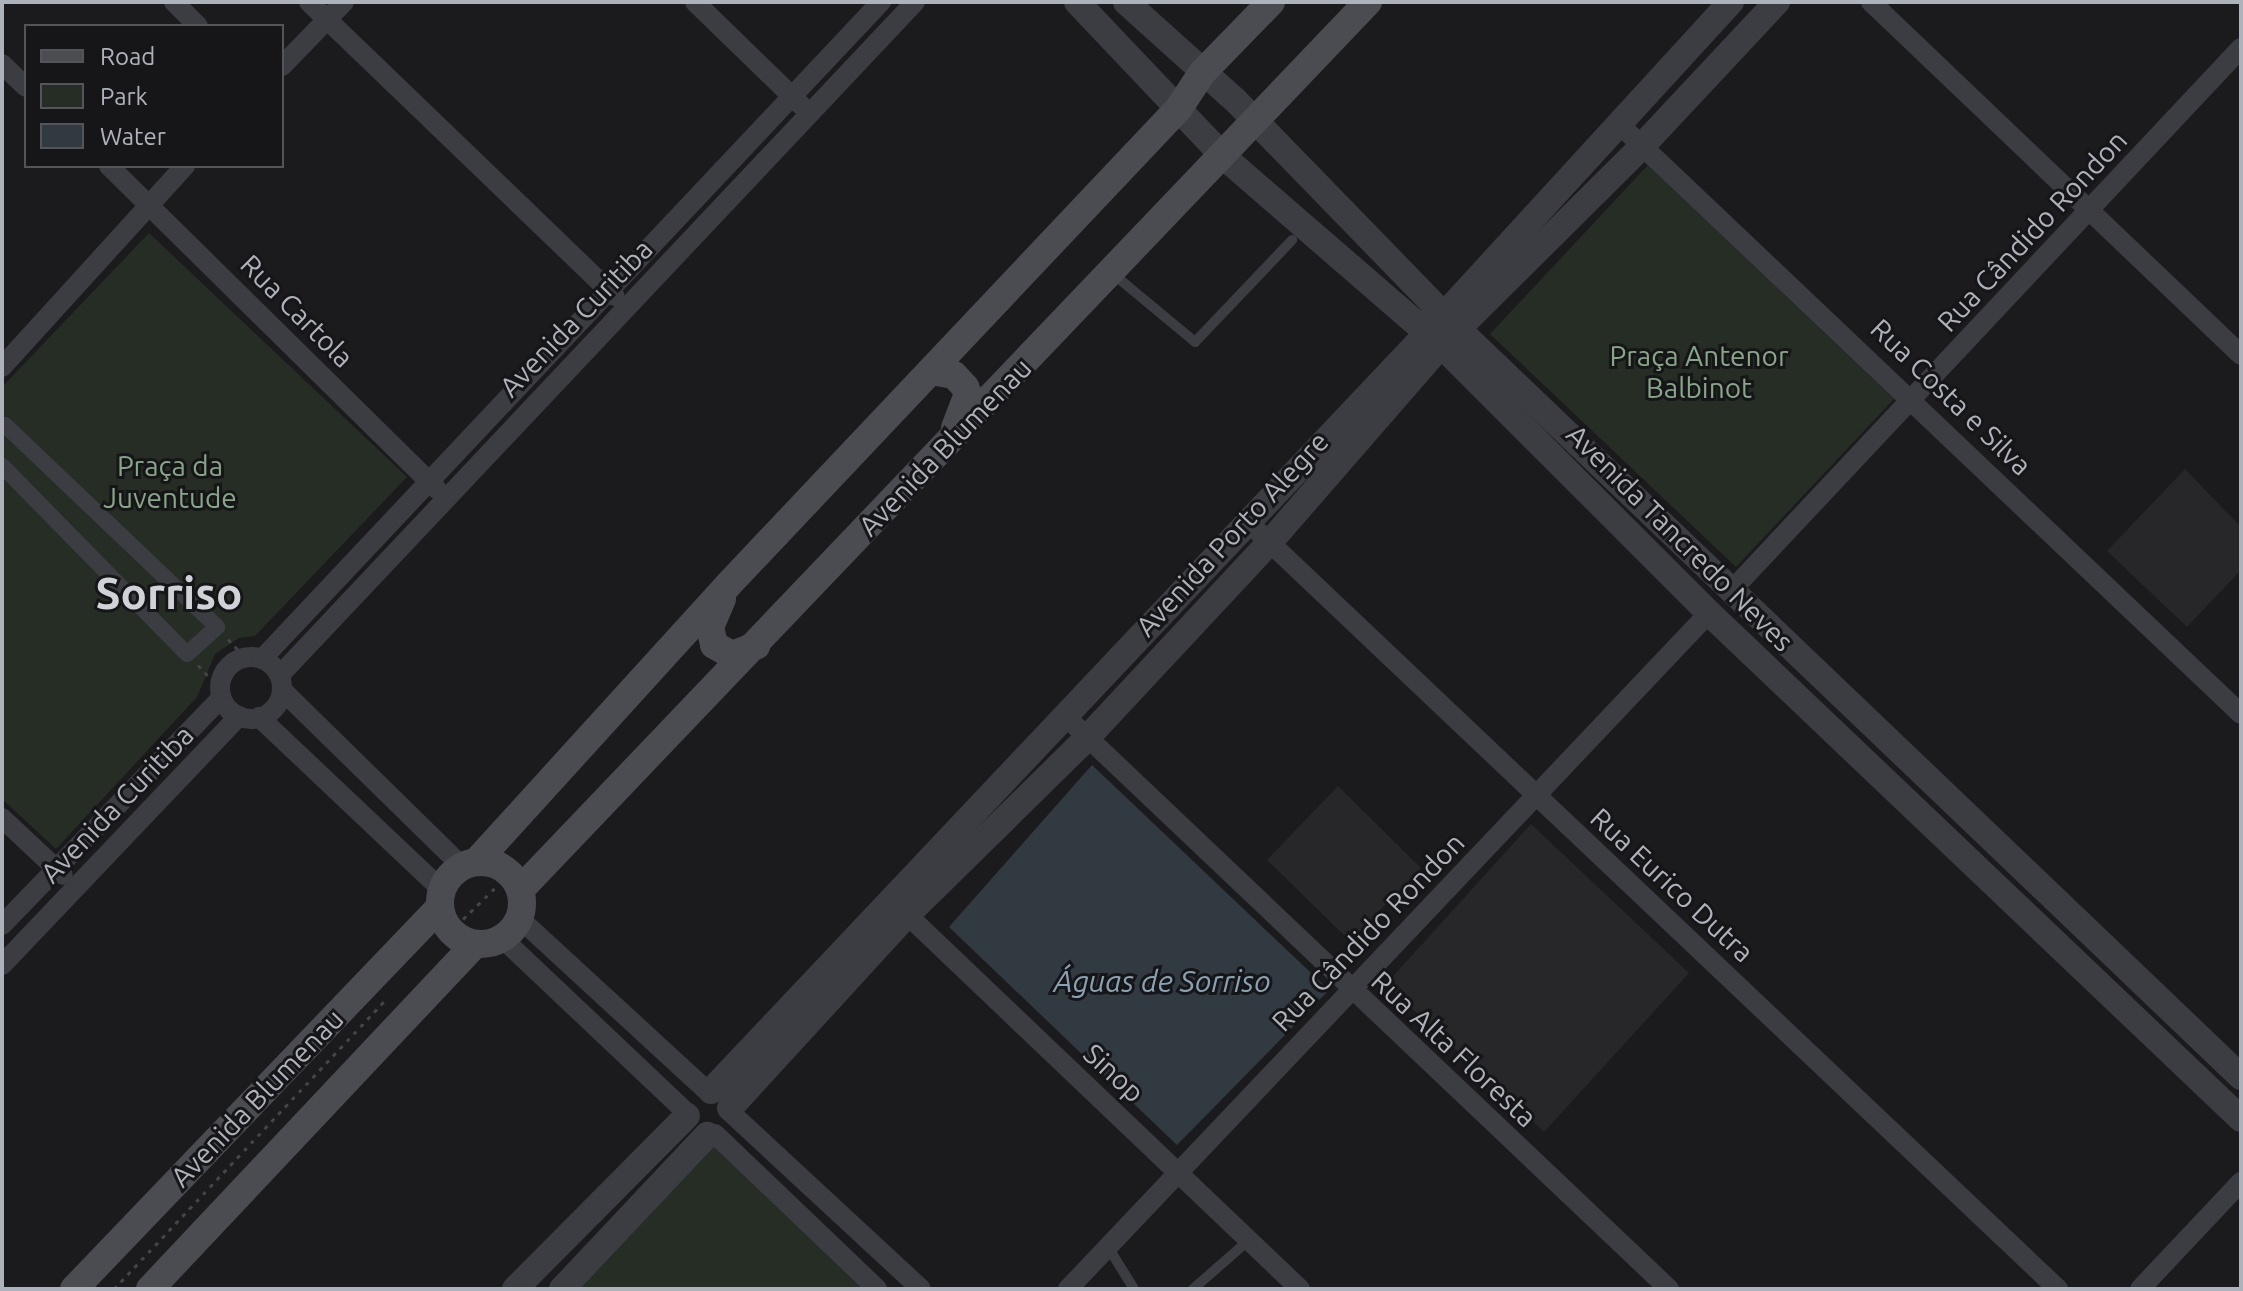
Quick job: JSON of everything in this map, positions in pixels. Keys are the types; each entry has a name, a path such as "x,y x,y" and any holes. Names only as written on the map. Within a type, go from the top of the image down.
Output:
{"main road":[{"path":"470,863 1179,108 1202,73 1271,2"},
{"name":"Avenida Blumenau","path":"150,1289 504,923 756,646 945,445 1254,126 1368,2"},
{"path":"931,371 954,375 968,394 945,445"},
{"path":"729,584 710,627 714,645 732,655 756,646"},
{"path":"440,898 450,931 504,923 504,869 470,863"},
{"name":"Avenida Blumenau","path":"74,1289 470,863"}],"street":[{"path":"174,2 196,24"},
{"path":"309,2 626,306"},
{"path":"284,64 344,2"},
{"path":"695,2 810,115"},
{"name":"Avenida Curitiba","path":"254,658 881,2"},
{"name":"Avenida Curitiba","path":"281,683 446,497 915,2"},
{"name":"Avenida Tancredo Neves","path":"1077,2 1224,157 1442,331 1731,591 2241,1077"},
{"name":"Avenida Tancredo Neves","path":"1126,2 1254,126 1442,331 1709,613 2241,1119"},
{"name":"Avenida Porto Alegre","path":"898,906 1087,738 1270,542 1357,446 1442,331 1619,124 1731,2"},
{"name":"Avenida Porto Alegre","path":"720,1101 898,906 1064,715 1243,517 1334,427 1644,144 1777,2"},
{"path":"1871,2 2241,355"},
{"name":"Rua Cândido Rondon","path":"1731,591 2241,48"},
{"path":"2,64 24,85"},
{"name":"Rua Costa e Silva","path":"1619,124 1644,144 1913,399 2241,714"},
{"name":"Rua Cartola","path":"111,168 446,497"},
{"path":"2,367 183,168"},
{"path":"2,428 5,425 217,627 187,654 2,466"},
{"path":"1334,427 1357,446"},
{"name":"Rua Eurico Dutra","path":"1243,517 2058,1289"},
{"name":"Rua Cândido Rondon","path":"1068,1289 1709,613"},
{"path":"440,898 220,693 227,668 254,658 470,863"},
{"path":"249,717 272,711 281,683"},
{"name":"Avenida Curitiba","path":"2,925 220,693"},
{"name":"Rua Alta Floresta","path":"1064,715 1351,991 1669,1289"},
{"name":"Avenida Curitiba","path":"2,965 77,886 249,717"},
{"path":"2,818 77,886"},
{"name":"Sinop","path":"898,906 1300,1289"},
{"path":"504,923 720,1101 921,1289"},
{"path":"504,923 687,1114 695,1130 711,1134 877,1289"},
{"path":"515,1289 687,1114 695,1096 720,1101"},
{"path":"562,1289 711,1134 725,1128 720,1101"},
{"path":"2140,1289 2241,1182"}],"lane":[{"path":"1112,273 1195,342 1292,240"},
{"path":"1193,1289 1249,1240"},
{"path":"1108,1247 1134,1289"}],"path":[{"path":"217,627 254,658"},
{"path":"187,654 220,693"}],"shaded area":[{"path":"2185,469 2241,527 2241,570 2187,627 2107,551"},
{"path":"1338,786 1421,868 1350,941 1267,860"},
{"path":"1531,824 1689,973 1544,1132 1386,984"}],"green space":[{"name":"Praça Antenor Balbinot","path":"1648,165 1894,399 1736,567 1490,334"},
{"name":"Praça da Juventude","path":"149,233 407,477 255,636 239,638 215,654 197,697 56,849 2,799 2,387"},
{"path":"714,1143 866,1289 573,1289"}],"water":[{"name":"Águas de Sorriso","path":"1092,765 1329,990 1177,1145 949,927"}],"district":[{"name":"Sorriso","path":"169,593"}]}
